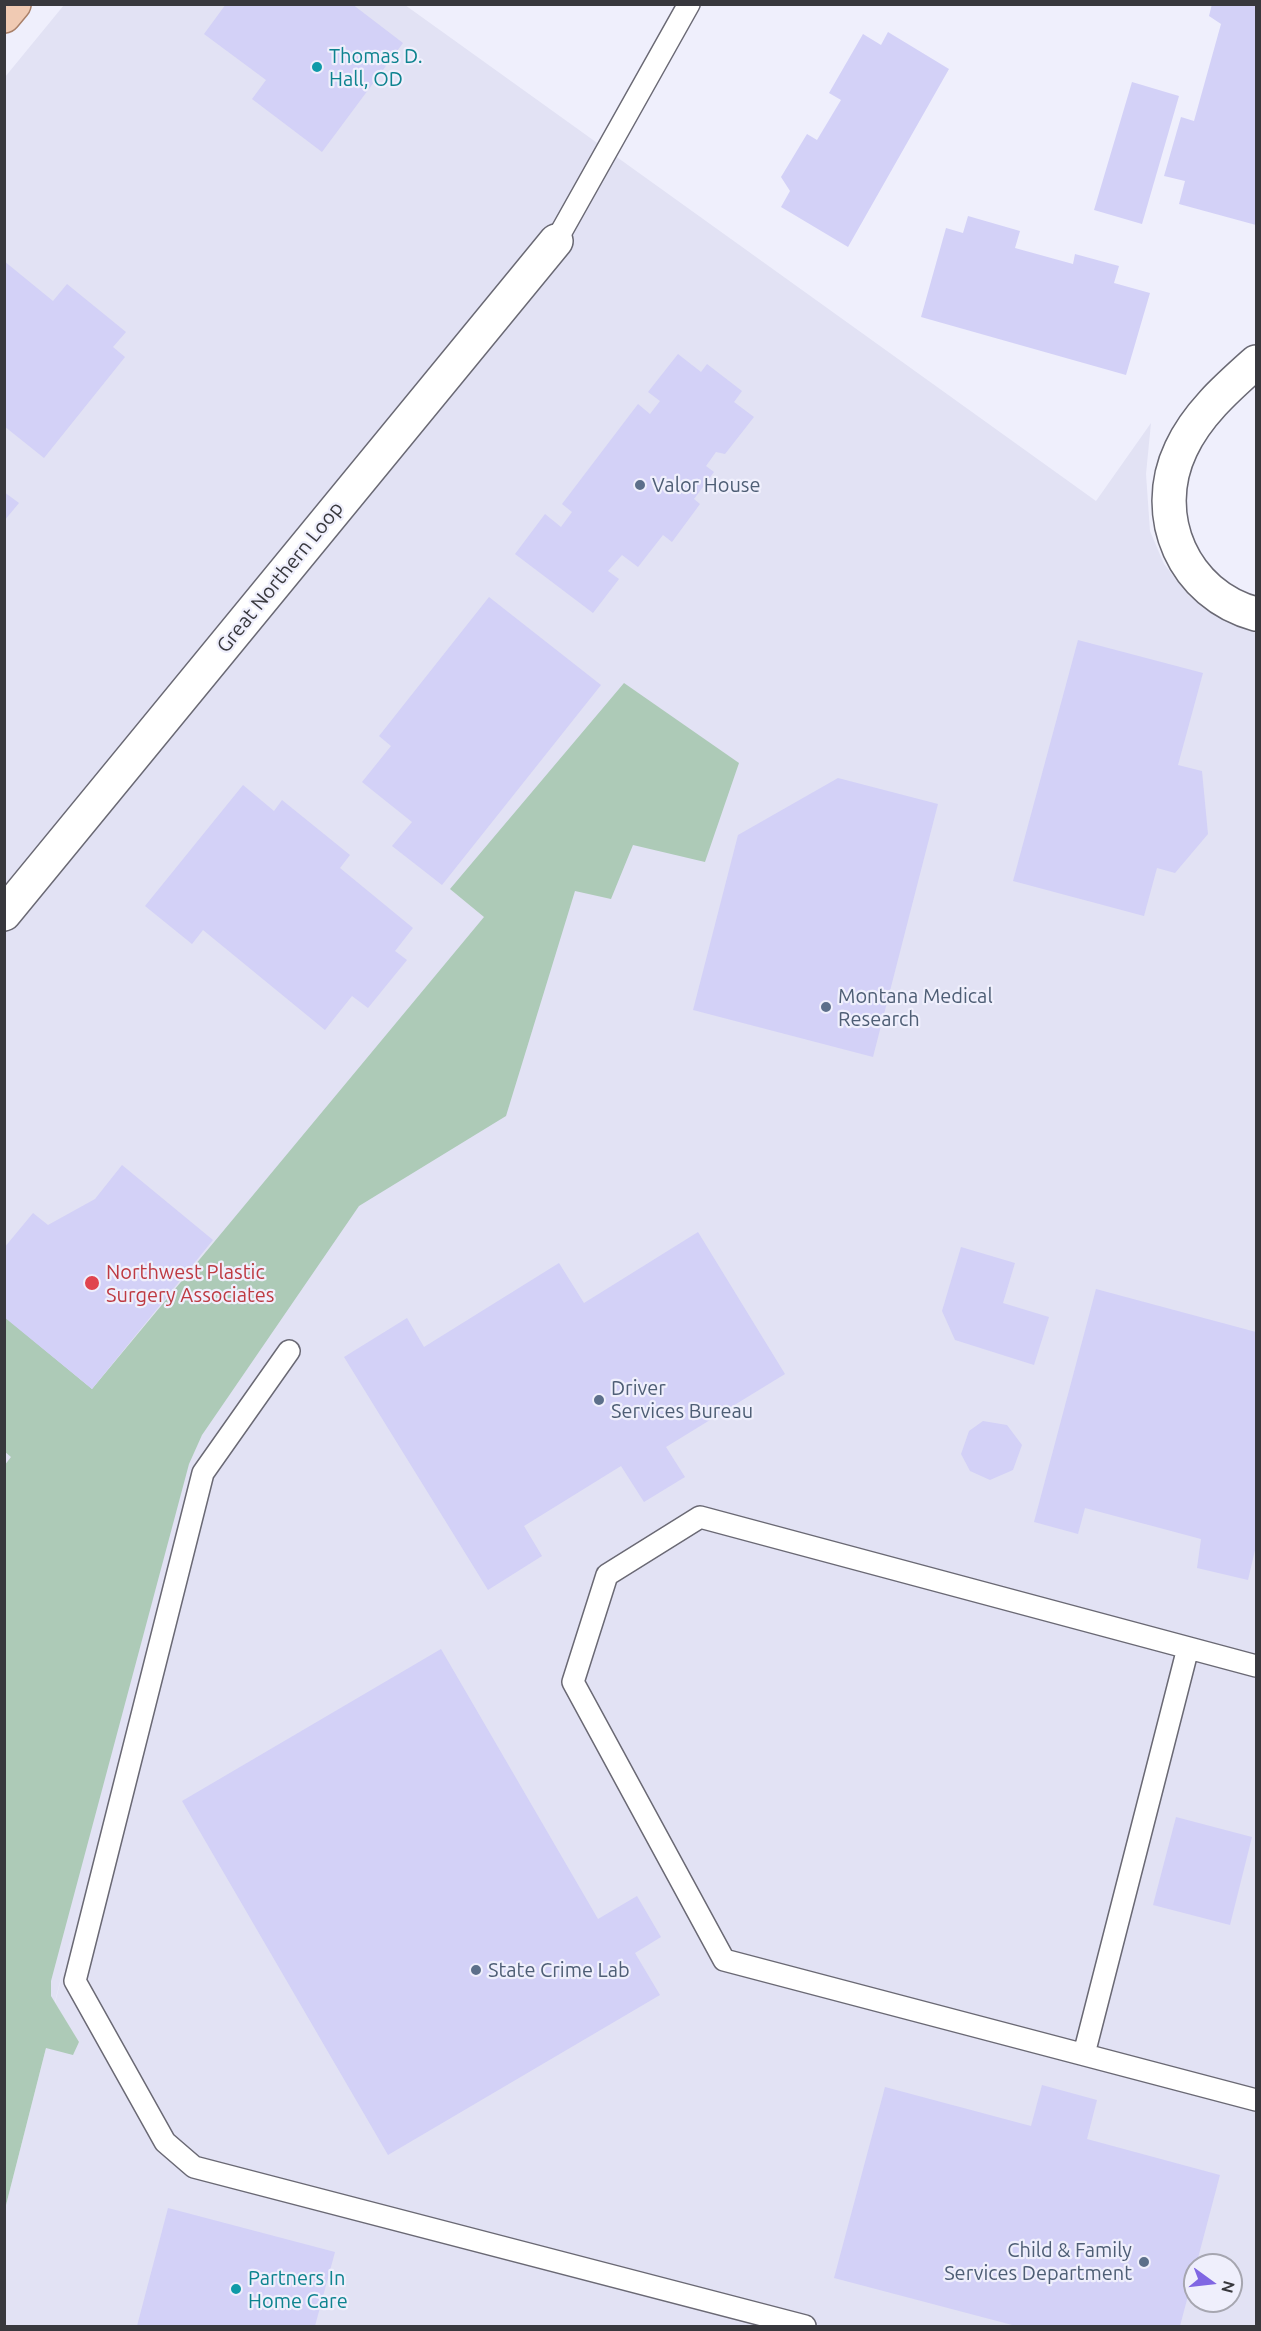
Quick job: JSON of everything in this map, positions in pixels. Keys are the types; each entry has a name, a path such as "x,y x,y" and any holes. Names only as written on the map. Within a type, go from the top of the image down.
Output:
{"main road":[{"path":"4,16 14,4"}],"street":[{"name":"Great Northern Loop","path":"4,914 556,241"},
{"path":"1257,362 1199,419 1173,467 1170,496 1171,523 1180,555 1193,574 1214,593 1234,606 1257,614"}],"lane":[{"path":"556,241 689,4"},
{"path":"289,1351 203,1473 75,1981 165,2142 194,2167 805,2326"},
{"path":"1257,1666 700,1517 607,1575 573,1682 724,1960 1257,2100"},
{"path":"1084,2054 1188,1648"}],"shaded area":[{"path":"64,5 405,5 1096,501 1151,423 1146,474 1150,531 1164,564 1189,596 1229,616 1256,626 1256,2326 5,2326 5,2209 46,2048 79,2043 55,2003 97,1835 5,2200 5,77"}],"green space":[{"path":"624,683 739,763 705,862 633,845 611,899 575,891 506,1116 359,1206 202,1435 189,1464 51,1981 51,1996 79,2042 73,2055 46,2048 5,2209 4,1466 11,1457 4,1451 5,1317 92,1389 484,917 450,889"}],"building":[{"name":"Thomas D. Hall, OD","path":"226,4 352,4 403,43 322,152 252,99 266,80 204,34"},
{"path":"1212,4 1256,4 1256,225 1179,204 1185,181 1164,176 1181,117 1194,121 1221,24 1209,16"},
{"path":"888,32 949,69 848,247 781,207 790,191 781,177 807,134 817,140 841,100 829,93 863,34 881,45"},
{"path":"1132,82 1179,96 1142,224 1094,210"},
{"path":"968,216 1020,231 1015,248 1073,264 1075,254 1119,266 1114,283 1150,293 1126,375 921,317 946,228 963,233"},
{"path":"4,261 53,301 67,284 126,332 113,347 125,357 44,458 4,426"},
{"name":"Valor House","path":"678,354 701,372 707,364 742,391 734,402 754,417 725,454 716,452 706,466 714,472 694,499 700,504 672,542 663,535 638,567 622,555 608,571 619,579 593,613 515,554 545,514 561,527 572,512 562,504 638,404 650,414 660,401 648,392"},
{"path":"4,492 19,503 4,521"},
{"path":"489,597 601,685 442,885 392,846 412,822 362,782 391,746 379,736"},
{"path":"1078,640 1203,673 1178,765 1202,771 1208,834 1175,873 1157,868 1144,916 1013,881"},
{"path":"838,778 938,804 873,1057 693,1010 738,835"},
{"path":"243,785 274,811 282,800 350,855 340,868 413,928 395,951 407,960 368,1008 352,996 325,1030 203,930 192,944 145,906"},
{"name":"Northwest Plastic Surgery Associates","path":"122,1165 213,1240 92,1389 4,1317 4,1248 33,1213 48,1225 95,1199"},
{"path":"698,1232 785,1374 666,1447 685,1477 644,1502 621,1466 524,1526 542,1556 488,1590 344,1357 407,1318 424,1347 559,1263 584,1303"},
{"path":"961,1247 1015,1263 1003,1303 1049,1317 1034,1365 955,1340 942,1311"},
{"path":"1096,1289 1256,1332 1256,1546 1248,1580 1197,1568 1201,1539 1085,1508 1078,1534 1034,1522"},
{"path":"983,1421 1007,1425 1022,1445 1013,1470 990,1480 970,1471 961,1454 969,1431"},
{"path":"441,1649 598,1919 637,1896 661,1937 635,1953 660,1995 388,2155 182,1801"},
{"path":"1176,1817 1252,1837 1230,1925 1153,1905"},
{"path":"1042,2085 1097,2100 1087,2139 1220,2175 1199,2253 1183,2253 1183,2313 1180,2326 1016,2326 834,2278 885,2087 1031,2126"},
{"name":"Partners In Home Care","path":"168,2208 335,2252 315,2326 137,2326"}],"place":[{"name":"Thomas D. Hall, OD","path":"317,67"},
{"name":"Valor House","path":"640,485"},
{"name":"Montana Medical Research","path":"826,1007"},
{"name":"Northwest Plastic Surgery Associates","path":"92,1283"},
{"name":"Driver Services Bureau","path":"599,1400"},
{"name":"State Crime Lab","path":"476,1970"},
{"name":"Child & Family Services Department","path":"1144,2262"},
{"name":"Partners In Home Care","path":"236,2289"}]}
